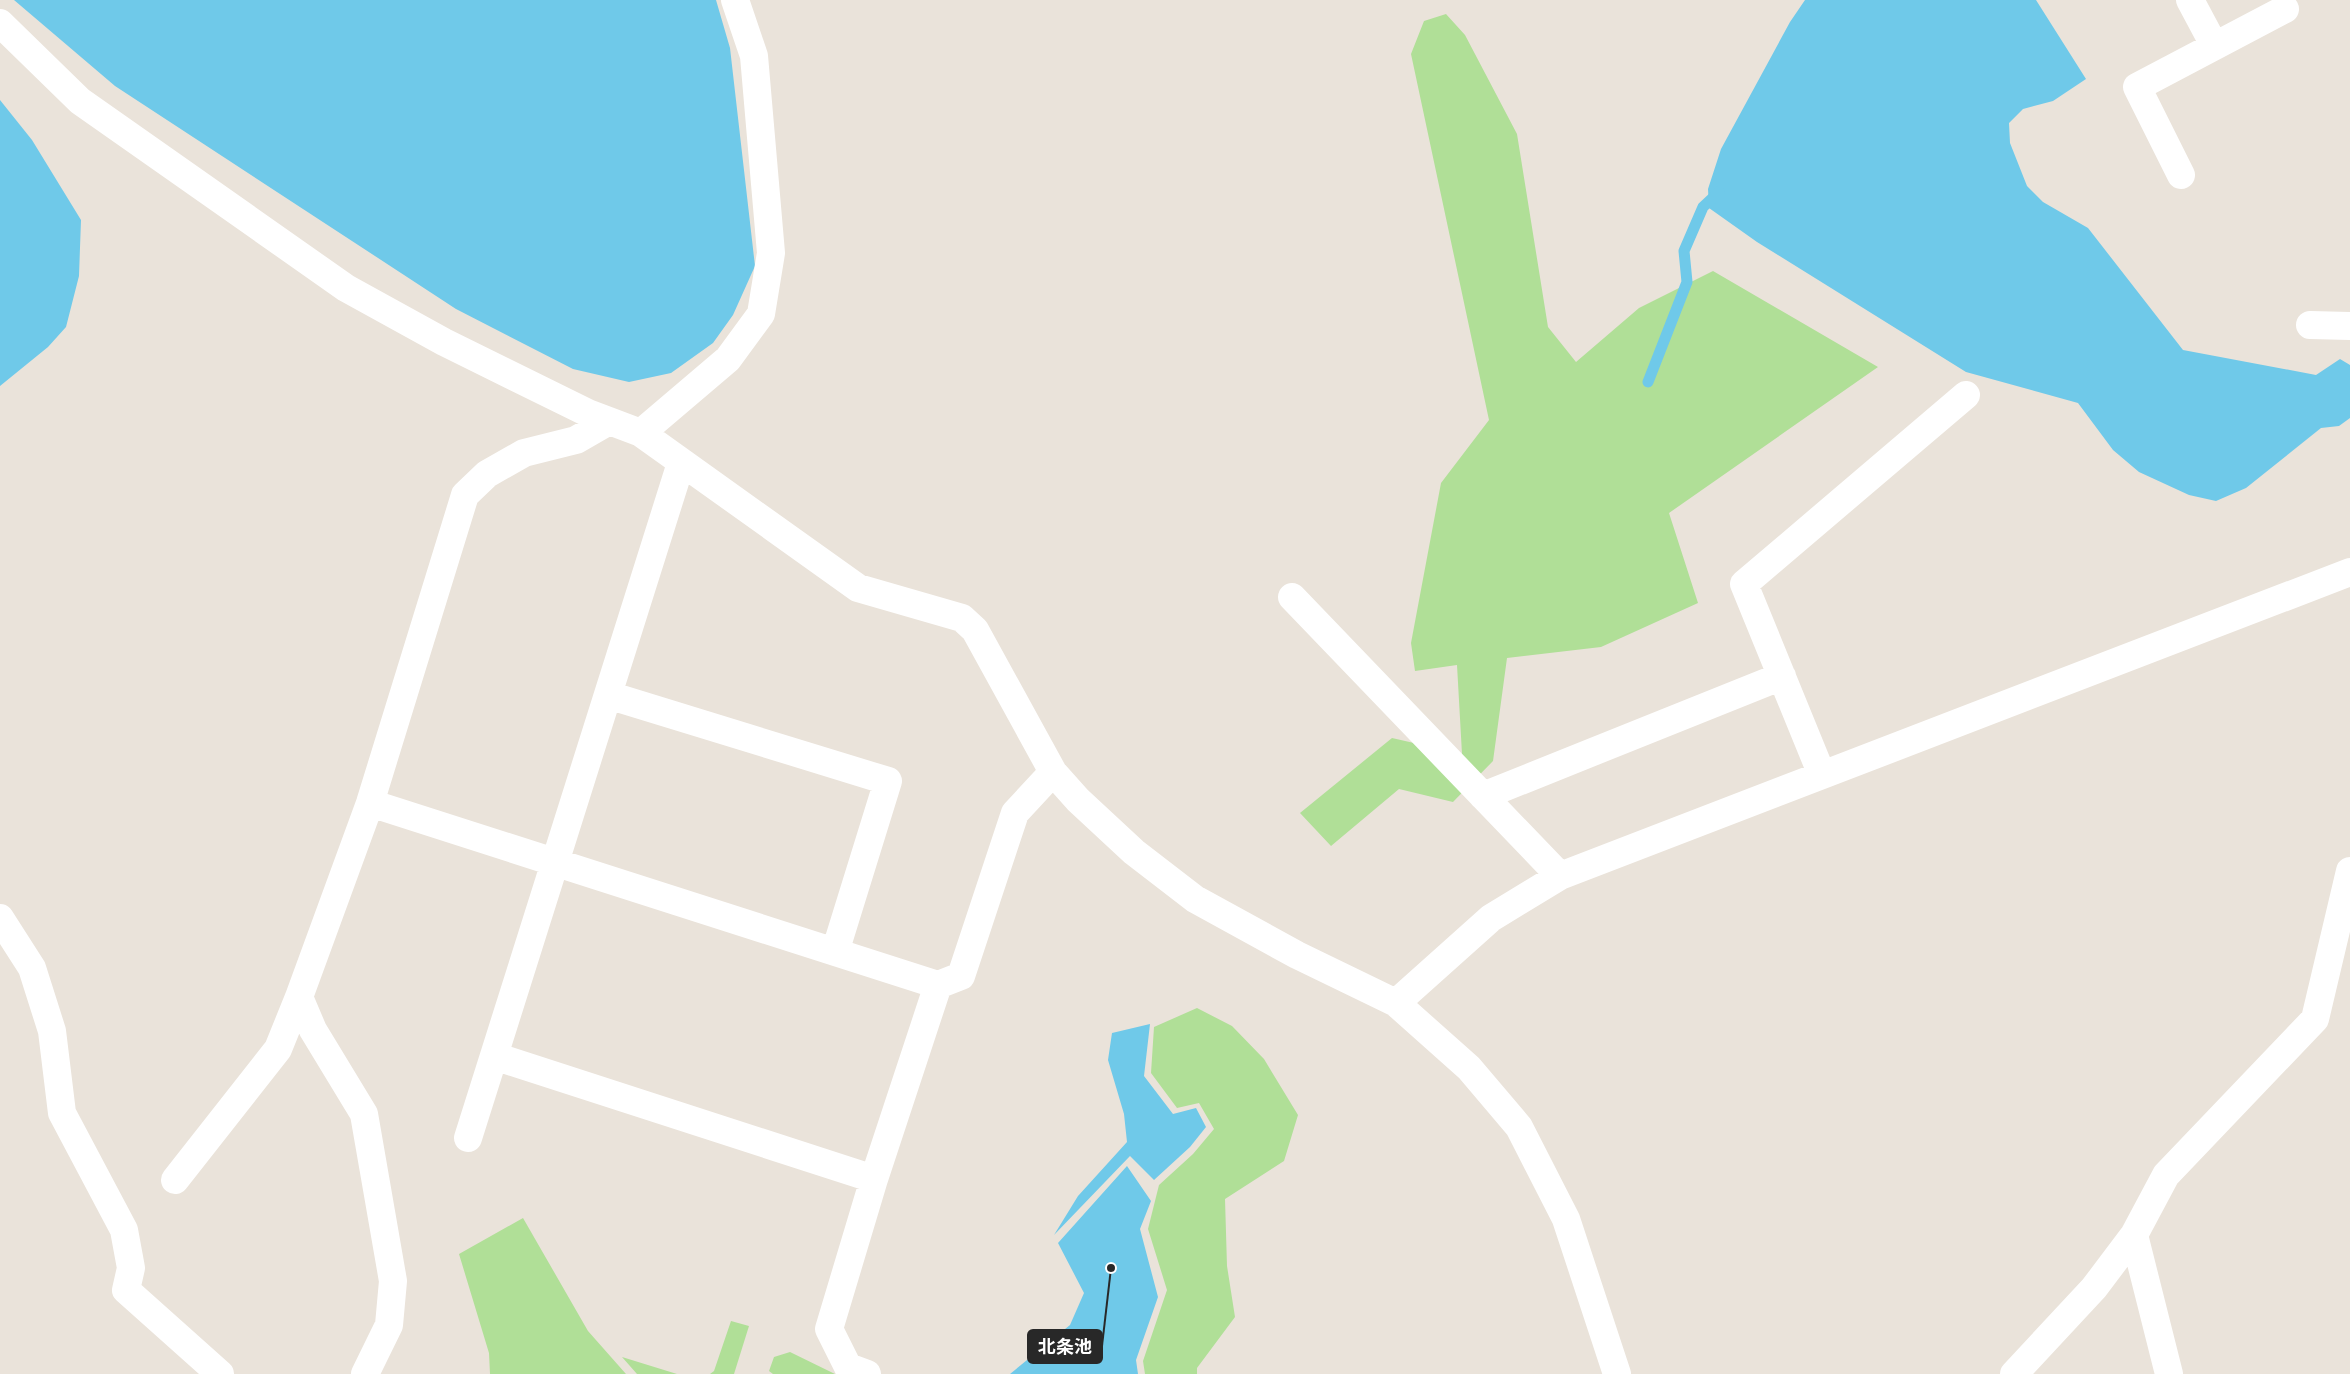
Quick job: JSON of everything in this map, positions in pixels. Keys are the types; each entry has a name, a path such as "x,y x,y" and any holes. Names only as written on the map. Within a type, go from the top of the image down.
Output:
{"street":[{"path":"641,432 728,359 761,314 771,253 754,56 734,0"},
{"path":"2190,0 2214,45"},
{"path":"2181,175 2137,87 2285,9"},
{"path":"0,23 80,101 346,288 444,342 588,413 641,432 681,463 858,588 962,618 975,630 1053,772 1078,800 1134,852 1195,899 1297,955 1396,1003 1469,1068 1519,1127 1566,1219 1617,1374"},
{"path":"2310,325 2350,326"},
{"path":"1822,775 1744,584 1966,394"},
{"path":"175,1180 278,1049 370,803 465,495 487,474 524,453 576,440 609,420"},
{"path":"468,1138 681,463"},
{"path":"1396,1003 1491,918 1560,876 2350,572"},
{"path":"1292,597 1560,876"},
{"path":"1483,796 1782,676"},
{"path":"608,695 888,781 835,952"},
{"path":"370,803 938,985 961,976 1015,813 1053,772"},
{"path":"2014,1374 2094,1288 2134,1235 2166,1175 2315,1018 2350,871"},
{"path":"0,918 32,968 52,1031 62,1113 124,1230 131,1268 126,1290 220,1374"},
{"path":"867,1374 848,1367 829,1329 874,1179 938,985"},
{"path":"299,997 313,1030 364,1114 393,1281 389,1325 365,1374"},
{"path":"494,1056 874,1179"},
{"path":"2134,1235 2169,1374"}],"green space":[{"path":"1446,14 1465,35 1517,134 1548,327 1576,362 1639,308 1713,271 1878,367 1669,513 1698,603 1601,647 1507,658 1493,761 1453,802 1399,789 1331,846 1300,813 1392,738 1462,754 1457,665 1415,671 1411,643 1441,483 1489,420 1411,54 1424,21"},
{"path":"1197,1008 1232,1026 1264,1059 1298,1115 1284,1161 1225,1199 1227,1266 1235,1317 1197,1368 1197,1374 1145,1374 1143,1361 1167,1290 1148,1229 1159,1185 1193,1154 1214,1129 1199,1103 1177,1108 1151,1073 1154,1027"},
{"path":"523,1218 588,1331 626,1374 490,1374 489,1353 459,1254"},
{"path":"731,1321 749,1326 734,1374 710,1374 714,1371"},
{"path":"790,1352 835,1374 773,1374 769,1371 774,1357"},
{"path":"622,1357 677,1374 637,1374"}],"water":[{"path":"14,0 716,0 730,48 755,266 733,315 713,343 671,373 629,382 573,369 456,309 115,86"},
{"path":"1805,0 2036,0 2086,79 2053,101 2023,109 2009,123 2010,143 2027,186 2043,202 2088,228 2183,350 2316,375 2340,359 2350,365 2350,418 2339,426 2321,428 2246,488 2216,501 2189,495 2139,472 2113,450 2078,403 1966,372 1757,242 1709,208 1708,189 1721,149 1790,22"},
{"path":"0,100 32,140 81,220 79,276 66,327 48,347 0,386"},
{"path":"1150,1024 1144,1076 1173,1114 1196,1108 1206,1127 1190,1147 1154,1180 1130,1156 1054,1235 1078,1196 1127,1142 1124,1114 1108,1060 1112,1033"},
{"path":"1127,1166 1151,1201 1140,1229 1158,1297 1136,1360 1138,1374 1010,1374 1070,1325 1084,1293 1058,1243"}],"waterway":[{"path":"1648,382 1687,282 1684,251 1703,207 1719,192"}],"place":[{"name":"北条池","path":"1111,1268"}]}
